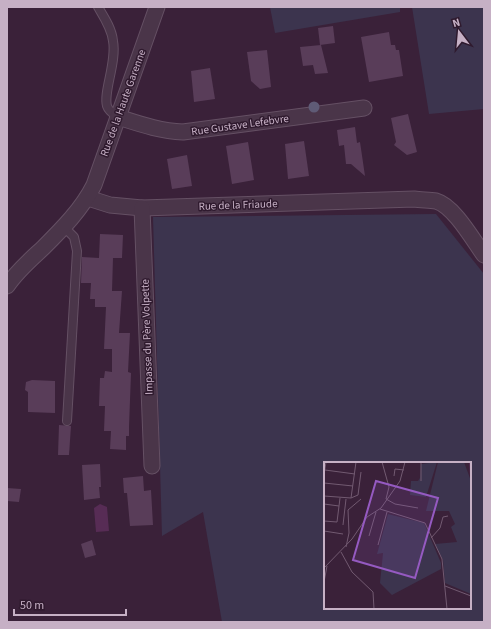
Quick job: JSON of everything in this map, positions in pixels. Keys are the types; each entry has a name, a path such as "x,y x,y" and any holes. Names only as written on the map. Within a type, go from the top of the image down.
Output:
{"street":[{"name":"Rue de la Haute Garenne","path":"88,198 94,185 157,7"},
{"name":"Rue Gustave Lefebvre","path":"118,117 165,131 183,132 364,108"},
{"name":"Rue de la Friaude","path":"88,198 110,205 142,208 414,199 437,202 448,208 454,214 484,255"},
{"path":"7,286 22,267 63,226 88,198"},
{"name":"Impasse du Père Volpette","path":"142,208 152,466"}],"lane":[{"path":"98,7 107,21 113,40 113,68 106,101 112,113 118,117"},
{"path":"63,226 74,236 77,251 67,421"}],"shaded area":[{"path":"270,7 400,7 400,12 275,33"},
{"path":"412,7 484,7 484,109 429,114"},
{"path":"436,214 484,274 484,622 222,622 203,512 162,536 153,217"},
{"path":"100,504 107,507 109,531 96,532 94,508"}],"building":[{"path":"333,26 335,43 320,45 318,28"},
{"path":"389,32 391,45 395,45 396,50 399,50 403,76 369,82 361,37"},
{"path":"321,45 328,73 315,74 313,65 303,66 300,47"},
{"path":"267,50 271,87 260,89 251,81 247,52"},
{"path":"210,68 215,99 194,102 191,71"},
{"path":"408,114 417,152 407,155 394,145 396,142 391,118"},
{"path":"355,127 357,143 360,142 365,176 351,164 346,164 344,145 339,146 337,130"},
{"path":"304,141 309,176 288,179 285,144"},
{"path":"248,142 254,180 232,184 226,146"},
{"path":"187,155 192,186 172,189 167,159"},
{"path":"100,234 123,235 122,258 113,258 112,291 122,291 119,333 130,333 128,372 131,373 129,436 126,436 126,450 110,449 111,431 104,431 105,406 99,406 100,378 104,378 105,371 112,372 112,349 104,349 106,307 95,307 95,299 90,299 91,283 81,283 82,257 99,258"},
{"path":"32,380 55,381 55,413 28,412 28,392 25,390 26,382"},
{"path":"59,425 71,426 69,455 58,455"},
{"path":"100,464 100,498 84,500 82,465"},
{"path":"143,476 144,491 151,490 153,525 130,526 127,493 124,493 123,478"},
{"path":"7,488 21,489 19,502 7,501"},
{"path":"92,540 96,555 85,558 81,544"}]}
